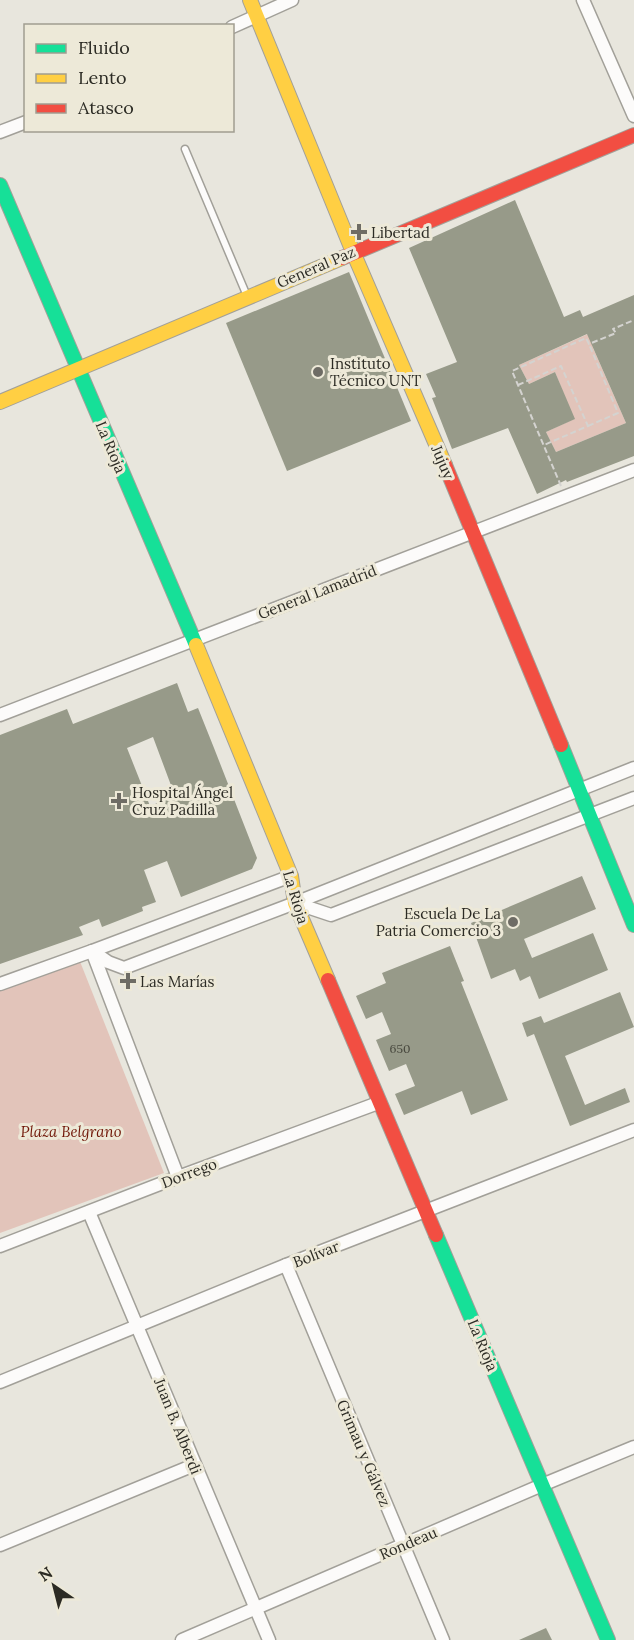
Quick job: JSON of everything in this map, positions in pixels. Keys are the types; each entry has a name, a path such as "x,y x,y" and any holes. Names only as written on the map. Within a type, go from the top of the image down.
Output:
{"street":[{"name":"Jujuy","path":"250,0 353,252 474,532 634,925"},
{"path":"234,26 291,0"},
{"path":"582,0 634,116"},
{"path":"0,132 24,123"},
{"name":"General Paz","path":"0,402 247,296 634,135"},
{"name":"La Rioja","path":"0,185 194,639 291,876 294,903 608,1640"},
{"name":"General Lamadrid","path":"0,715 634,470"},
{"path":"92,951 108,962 124,968 634,768"},
{"path":"294,903 331,915 634,798"},
{"path":"0,984 291,876"},
{"path":"92,951 178,1177"},
{"name":"Dorrego","path":"0,1246 378,1103"},
{"name":"Bolívar","path":"0,1382 286,1265 634,1130"},
{"name":"Juan B. Alberdi","path":"89,1212 268,1640"},
{"name":"Grimau y Gálvez","path":"286,1265 442,1640"},
{"name":"Rondeau","path":"182,1640 634,1447"},
{"path":"0,1545 194,1465"}],"lane":[{"path":"185,149 247,296"}],"path":[{"path":"589,344 616,333 614,328 634,320"},
{"path":"544,445 618,413 586,338 512,371 566,496"},
{"path":"518,385 561,366 588,426"}],"green space":[{"path":"590,333 593,348 626,423 556,452 546,432 574,419 555,372 529,384 519,365"},
{"name":"Plaza Belgrano","path":"79,959 164,1173 0,1233 0,990"}],"building":[{"path":"515,200 564,317 580,310 583,317 634,295 634,456 567,482 566,480 537,494 508,428 452,449 432,398 436,397 426,374 457,362 409,248","holes":["587,334 626,423 556,452 546,432 575,419 555,372 529,384 519,365"]},
{"name":"Instituto Técnico UNT","path":"349,272 411,421 287,471 226,323"},
{"name":"Hospital Ángel Cruz Padilla","path":"177,683 188,712 198,708 257,858 252,869 181,897 167,861 144,870 156,902 142,907 143,911 102,927 99,919 79,927 83,935 0,964 0,735 67,709 73,724","holes":["153,737 175,796 150,806 127,748"]},
{"path":"582,876 596,909 524,939 532,958 593,933 608,970 539,999 530,976 520,981 515,969 491,979 471,923"},
{"path":"450,946 464,981 461,982 508,1100 471,1115 462,1091 404,1115 395,1094 415,1086 406,1064 389,1071 376,1040 391,1034 382,1012 366,1019 356,996 386,983 382,973"},
{"path":"620,992 634,1027 565,1056 585,1105 625,1088 630,1102 570,1126 534,1034 527,1037 522,1023 541,1016 544,1023"},
{"path":"546,1628 552,1640 519,1640"}],"traffic: fast":[{"path":"0,185 196,645"},
{"path":"561,745 634,925"},
{"path":"436,1235 608,1640"}],"traffic: slow":[{"path":"250,0 353,252 445,465"},
{"path":"0,402 342,258"},
{"path":"196,645 291,876 295,903 328,980"}],"traffic: jam":[{"path":"342,258 634,135"},
{"path":"445,465 561,745"},
{"path":"328,980 436,1235"}],"place":[{"name":"Libertad","path":"359,232"},
{"name":"Instituto Técnico UNT","path":"318,372"},
{"name":"Hospital Ángel Cruz Padilla","path":"119,801"},
{"name":"Escuela De La Patria Comercio 3","path":"513,922"},
{"name":"Las Marías","path":"128,981"}]}
